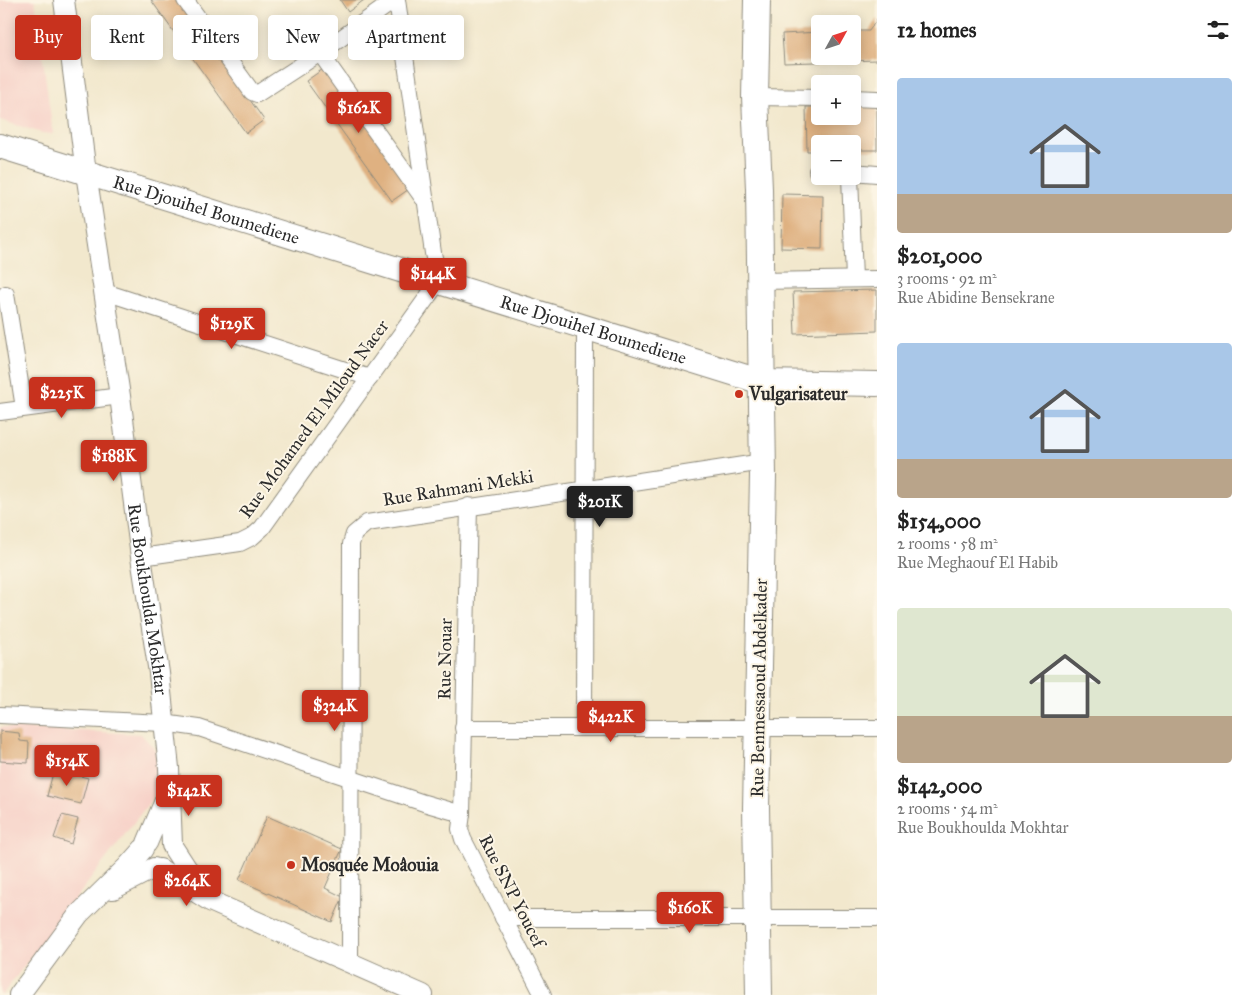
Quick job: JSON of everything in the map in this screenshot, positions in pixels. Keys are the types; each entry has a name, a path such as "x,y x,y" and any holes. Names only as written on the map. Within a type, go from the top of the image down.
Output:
{"main road":[{"name":"Rue Benmessaoud Abdelkader","path":"757,0 755,97 763,462 756,808 759,995"},
{"name":"Rue Djouihel Boumediene","path":"0,146 762,382 877,384"}],"street":[{"name":"Rue Boukhoulda Mokhtar","path":"64,0 86,173 159,673 169,768 173,847"},
{"path":"186,0 255,94 260,93 310,60"},
{"path":"338,39 387,2 425,201 438,281"},
{"path":"325,60 425,201"},
{"path":"755,97 811,98"},
{"path":"861,98 877,99"},
{"path":"861,173 877,174"},
{"path":"850,185 854,279"},
{"path":"760,281 877,279"},
{"name":"Rue Mohamed El Miloud Nacer","path":"141,557 240,544 262,528 438,281"},
{"path":"104,292 370,378"},
{"path":"6,294 24,408"},
{"path":"584,728 585,327"},
{"path":"0,412 120,396"},
{"name":"Rue Rahmani Mekki","path":"351,779 351,544 354,534 367,523 763,462"},
{"name":"Rue Nouar","path":"462,814 469,506"},
{"path":"0,715 164,723 199,728 462,814"},
{"path":"464,728 877,728"},
{"path":"350,963 351,779"},
{"path":"170,790 145,846 143,858 146,862 210,901 423,995"},
{"name":"Rue SNP Youcef","path":"462,814 461,834 543,995"},
{"path":"20,995 79,914 128,867 150,839 160,838 169,841 192,876 233,910"},
{"path":"93,899 157,868 165,868 172,862 173,847"},
{"path":"503,918 877,918"}],"shaded area":[{"path":"0,0 35,0 37,15 15,15 15,60 43,60 53,134 42,133 0,120"},
{"path":"0,727 141,734 152,746 163,764 164,783 2,995 0,995"}],"building":[{"path":"151,0 180,0 190,15 173,15 173,31"},
{"path":"340,0 364,0 348,12"},
{"path":"877,19 877,60 861,61 861,31 869,31"},
{"path":"811,32 811,62 784,63 782,34"},
{"path":"194,60 222,60 264,120 246,133"},
{"path":"326,67 412,187 392,201 306,81"},
{"path":"877,105 877,150 861,150 861,135 811,135 811,151 807,151 806,107 811,107 811,125 861,125 861,106"},
{"path":"782,194 823,195 822,249 781,248"},
{"path":"877,290 877,331 795,334 793,292"},
{"path":"0,731 19,733 20,741 29,742 28,763 0,761"},
{"path":"54,769 88,778 81,804 47,796"},
{"path":"62,815 78,819 71,844 54,838"},
{"name":"Mosquée Moâouia","path":"267,816 342,849 325,888 343,897 332,922 239,880"}],"place":[{"name":"Vulgarisateur","path":"739,394"},
{"name":"Mosquée Moâouia","path":"291,865"}]}
